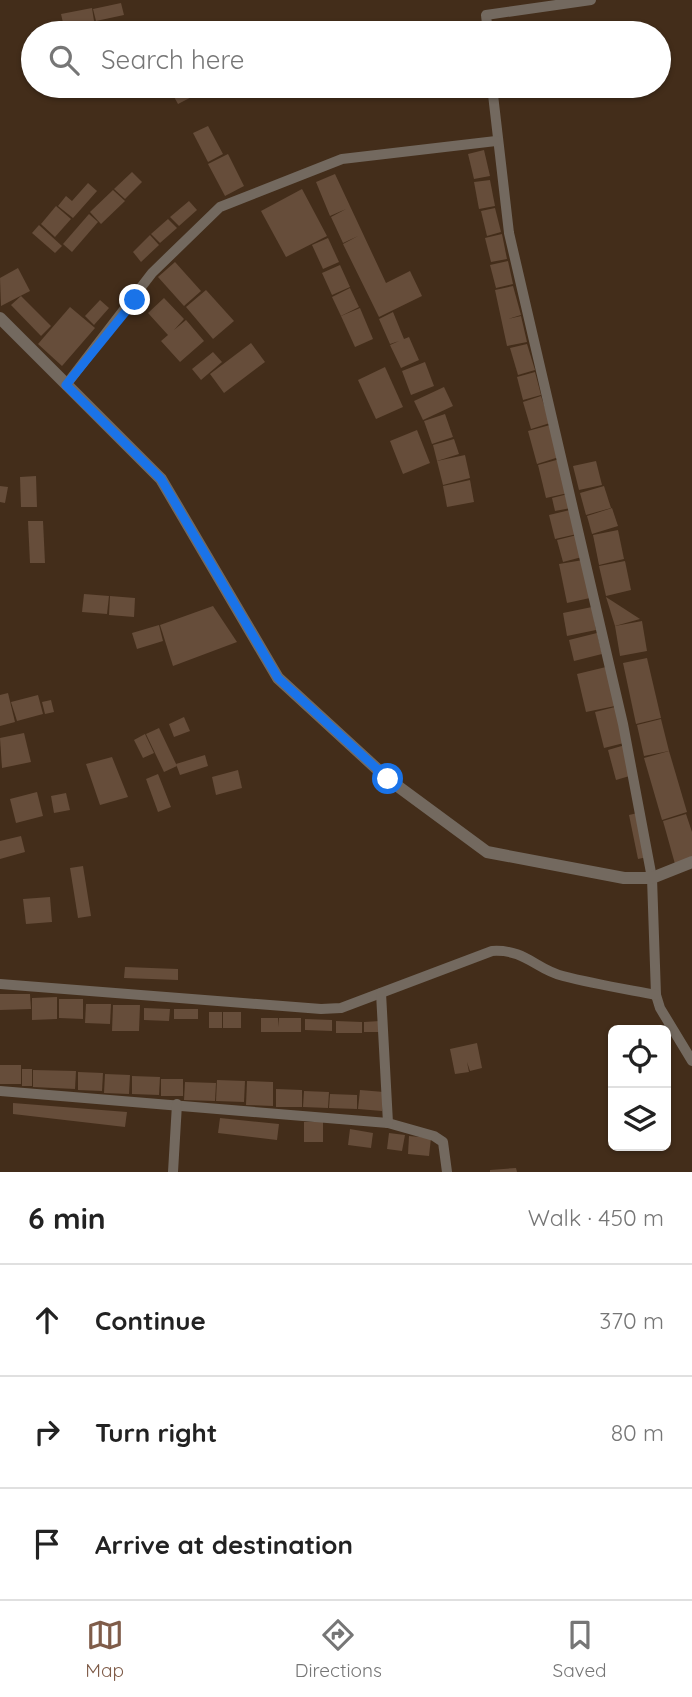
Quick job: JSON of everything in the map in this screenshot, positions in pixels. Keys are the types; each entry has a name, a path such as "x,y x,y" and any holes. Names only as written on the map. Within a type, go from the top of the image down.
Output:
{"street":[{"path":"487,21 486,15 591,0"},
{"path":"493,98 509,233 623,724 652,878 656,995 660,1008 692,1061"},
{"path":"66,385 152,274 220,207 342,159 496,141"},
{"path":"0,318 161,479 278,678 388,779 487,852 624,878 652,878 692,862"},
{"path":"0,984 321,1009 341,1008 492,951 508,950 523,954 562,976 656,995"},
{"path":"381,993 388,1123"},
{"path":"0,1091 388,1123 434,1136 443,1142 447,1172"},
{"path":"173,1172 177,1104"}],"building":[{"path":"121,3 124,15 96,21 93,9"},
{"path":"92,8 94,21 63,21 61,14"},
{"path":"175,98 190,98 178,104"},
{"path":"208,126 223,154 208,162 193,133"},
{"path":"484,150 490,176 474,179 468,154"},
{"path":"228,154 244,186 225,196 208,164"},
{"path":"132,172 142,182 125,199 114,189"},
{"path":"335,174 386,283 410,271 422,296 379,317 343,244 358,236 343,243 331,217 346,209 330,216 316,182"},
{"path":"490,180 495,206 479,209 474,182"},
{"path":"88,183 97,191 73,218 58,206 66,196 72,201"},
{"path":"302,189 327,236 286,257 261,211"},
{"path":"113,190 125,201 101,224 90,212"},
{"path":"189,201 197,210 179,226 170,217"},
{"path":"56,206 71,219 55,237 41,224"},
{"path":"495,208 501,232 487,236 481,211"},
{"path":"89,214 98,222 72,252 63,244"},
{"path":"168,219 177,228 160,243 151,234"},
{"path":"39,225 62,246 55,253 32,233"},
{"path":"502,234 507,259 491,262 485,238"},
{"path":"150,235 159,245 141,262 133,252"},
{"path":"328,238 339,262 323,269 312,245"},
{"path":"508,261 513,284 496,288 490,265"},
{"path":"175,262 201,291 184,306 158,277"},
{"path":"340,265 350,287 332,295 322,273"},
{"path":"18,268 30,291 1,306 0,278"},
{"path":"513,286 521,315 508,319 521,316 527,342 507,346 495,290"},
{"path":"350,288 359,307 341,316 332,297"},
{"path":"206,290 234,321 213,339 186,307"},
{"path":"21,296 51,326 41,336 11,305"},
{"path":"164,298 184,319 174,330 186,320 204,341 180,362 161,341 168,335 148,313"},
{"path":"100,300 109,308 94,325 85,316"},
{"path":"70,307 95,328 62,366 38,344"},
{"path":"360,308 373,339 355,347 341,316"},
{"path":"393,312 404,339 409,337 419,360 401,368 390,345 399,341 390,344 379,319"},
{"path":"251,343 265,362 224,393 210,374"},
{"path":"527,344 535,370 518,375 510,348"},
{"path":"213,352 222,362 201,380 192,369"},
{"path":"425,362 434,386 411,395 402,371"},
{"path":"385,367 403,407 376,419 358,380"},
{"path":"535,372 541,395 523,400 517,377"},
{"path":"444,387 453,406 423,420 414,401"},
{"path":"541,396 550,423 531,429 523,402"},
{"path":"445,414 453,437 432,444 424,421"},
{"path":"550,425 559,457 537,464 528,431"},
{"path":"417,430 430,463 403,474 390,441"},
{"path":"454,439 459,454 437,461 433,445"},
{"path":"465,455 470,478 443,485 437,461"},
{"path":"560,459 568,493 546,498 538,465"},
{"path":"596,461 602,485 579,490 573,466"},
{"path":"36,476 37,507 21,507 20,477"},
{"path":"470,480 474,502 447,507 443,486"},
{"path":"0,486 8,487 5,503 0,502"},
{"path":"604,486 611,508 586,515 580,493"},
{"path":"568,494 571,508 555,511 552,498"},
{"path":"612,508 618,526 592,534 587,516"},
{"path":"570,510 577,534 555,539 549,515"},
{"path":"28,521 43,521 45,563 30,563"},
{"path":"618,530 624,559 599,565 593,535"},
{"path":"577,535 582,557 563,562 557,540"},
{"path":"583,560 590,598 567,603 559,564"},
{"path":"625,561 631,590 606,596 599,566"},
{"path":"84,594 109,596 107,614 82,612"},
{"path":"110,596 135,598 134,617 109,615"},
{"path":"606,597 640,619 615,626"},
{"path":"213,606 237,642 173,666 160,625"},
{"path":"592,607 596,630 567,636 563,613"},
{"path":"642,621 647,651 620,656 615,626"},
{"path":"159,625 163,641 137,649 132,633"},
{"path":"597,633 602,654 574,661 569,640"},
{"path":"647,658 661,718 636,724 623,663"},
{"path":"606,667 615,706 586,712 577,674"},
{"path":"8,693 15,722 0,726 0,695"},
{"path":"38,695 43,714 17,721 11,702"},
{"path":"51,700 54,712 45,714 42,702"},
{"path":"615,707 624,743 604,748 595,712"},
{"path":"184,717 190,731 174,737 169,724"},
{"path":"661,719 669,751 644,756 637,725"},
{"path":"159,728 177,766 164,772 146,734"},
{"path":"24,733 31,762 2,768 0,738"},
{"path":"145,734 154,753 143,758 134,740"},
{"path":"625,745 633,775 616,780 608,750"},
{"path":"669,751 687,812 662,820 644,758"},
{"path":"205,755 208,766 180,775 176,764"},
{"path":"112,757 128,797 100,805 86,764"},
{"path":"238,770 242,788 216,795 212,777"},
{"path":"158,774 171,807 158,812 146,779"},
{"path":"37,792 43,816 16,823 10,799"},
{"path":"66,793 70,810 54,813 51,796"},
{"path":"642,812 652,856 638,859 629,815"},
{"path":"686,814 692,832 692,859 675,864 663,821"},
{"path":"21,836 25,852 0,859 0,841"},
{"path":"83,866 91,916 78,918 70,868"},
{"path":"50,897 52,922 26,924 23,899"},
{"path":"125,967 178,969 178,980 124,978"},
{"path":"0,994 30,994 31,1009 0,1010"},
{"path":"57,997 57,1019 32,1020 32,998"},
{"path":"59,999 83,999 83,1019 59,1018"},
{"path":"86,1004 111,1004 110,1024 85,1023"},
{"path":"113,1005 140,1005 139,1031 112,1031"},
{"path":"144,1008 170,1009 169,1021 144,1020"},
{"path":"174,1009 198,1009 198,1019 174,1019"},
{"path":"209,1012 222,1012 222,1028 209,1028"},
{"path":"223,1012 241,1012 241,1028 223,1028"},
{"path":"261,1018 278,1018 278,1027 279,1018 301,1018 301,1032 261,1032"},
{"path":"305,1019 332,1020 332,1031 305,1030"},
{"path":"336,1021 362,1022 362,1033 336,1033"},
{"path":"380,1021 380,1032 364,1032 364,1022"},
{"path":"477,1043 482,1068 470,1071 467,1062 469,1072 455,1074 450,1049"},
{"path":"0,1065 21,1065 21,1084 0,1084"},
{"path":"22,1069 32,1069 32,1086 22,1086"},
{"path":"33,1070 76,1071 75,1089 33,1087"},
{"path":"78,1072 103,1073 102,1091 78,1090"},
{"path":"105,1074 130,1075 129,1094 104,1093"},
{"path":"132,1076 160,1077 159,1095 132,1094"},
{"path":"161,1079 183,1079 183,1096 161,1096"},
{"path":"217,1080 245,1081 244,1102 216,1101"},
{"path":"247,1081 273,1082 273,1106 246,1105"},
{"path":"185,1082 216,1083 215,1101 184,1100"},
{"path":"276,1089 302,1090 302,1107 276,1107"},
{"path":"360,1090 384,1092 382,1111 358,1109"},
{"path":"304,1091 329,1092 328,1108 303,1107"},
{"path":"330,1094 357,1095 357,1109 329,1108"},
{"path":"13,1103 127,1112 125,1127 13,1114"},
{"path":"220,1118 279,1124 277,1140 218,1133"},
{"path":"304,1122 323,1122 323,1142 304,1142"},
{"path":"350,1129 373,1133 371,1148 348,1145"},
{"path":"389,1133 405,1135 402,1151 387,1149"},
{"path":"409,1136 431,1138 429,1156 408,1154"},
{"path":"516,1168 517,1172 490,1172 490,1170"}],"route":[{"path":"135,300 66,385 161,479 278,678 388,779"}]}
